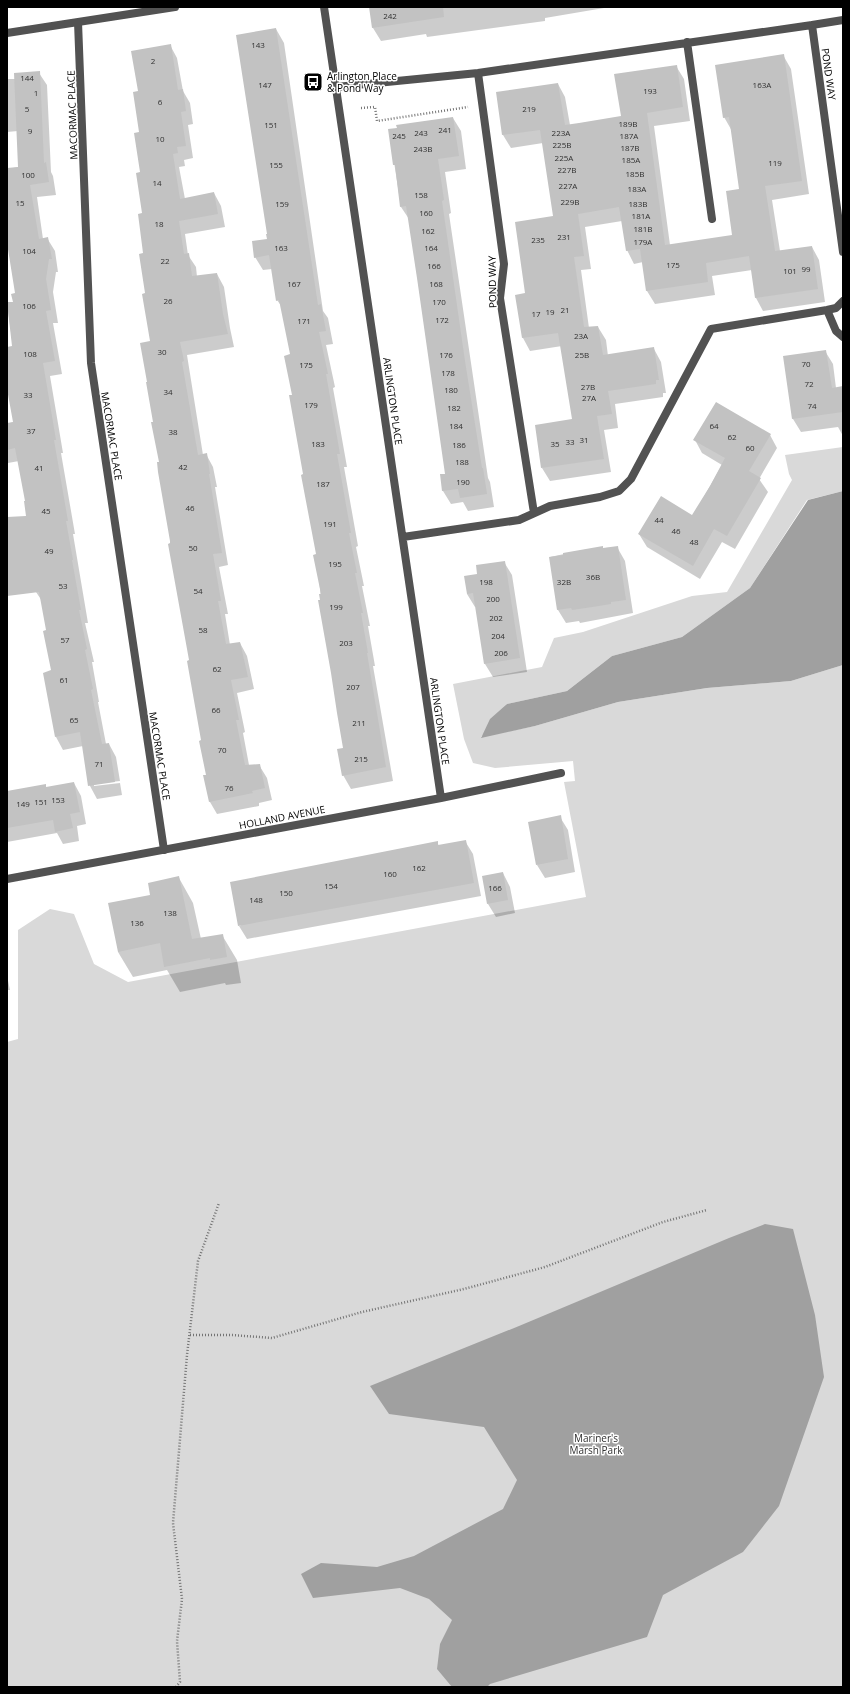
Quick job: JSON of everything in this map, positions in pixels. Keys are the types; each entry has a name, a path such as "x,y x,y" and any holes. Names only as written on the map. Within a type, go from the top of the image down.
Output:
{"street":[{"path":"7,33 175,7"},
{"name":"ARLINGTON PLACE","path":"324,7 441,798"},
{"path":"336,87 478,73 843,20"},
{"name":"MACORMAC PLACE","path":"78,22 91,363 164,850"},
{"name":"POND WAY","path":"812,25 843,252"},
{"path":"687,42 712,219"},
{"name":"POND WAY","path":"478,73 504,264 500,298 534,513"},
{"path":"403,537 519,520 550,506 600,497 619,491 631,479 711,329 827,310 836,308 843,301"},
{"path":"827,310 836,331 843,336"},
{"name":"HOLLAND AVENUE","path":"7,879 441,798 561,773"}],"path":[{"path":"361,108 375,107 377,122 472,106"},
{"path":"176,1687 180,1682 177,1641 182,1599 174,1523 190,1335 198,1261 219,1203"},
{"path":"190,1335 232,1335 272,1338 362,1312 464,1289 545,1267 663,1222 707,1210"}],"green space":[{"name":"Mariner's Marsh Park","path":"843,447 843,491 807,500 750,588 682,637 612,656 567,691 507,704 481,737 535,726 618,702 707,688 791,681 843,665 843,1687 7,1687 7,1042 18,1039 18,930 50,909 74,914 94,964 128,982 586,897 564,782 575,781 573,761 495,768 473,763 464,739 453,684 542,667 554,638 583,632 692,596 727,592 792,480 789,474 785,455"}],"shaded area":[{"path":"843,491 843,665 791,681 707,688 618,702 535,726 481,738 490,719 507,704 567,691 612,656 682,637 750,588 808,500"},
{"path":"765,1224 793,1229 815,1315 824,1377 779,1506 743,1552 663,1595 647,1637 490,1684 487,1687 452,1687 437,1669 440,1644 452,1620 429,1599 400,1588 313,1598 301,1574 321,1563 377,1567 414,1556 503,1509 517,1480 484,1427 389,1414 370,1386"}],"building":[{"path":"369,7 443,7 444,17 372,28"},
{"path":"276,28 318,305 321,304 326,331 319,332 328,374 326,374 340,454 337,454 351,533 349,533 357,573 355,573 363,613 361,613 386,767 342,776 337,749 343,748 318,600 320,600 319,594 321,594 313,555 316,554 301,475 303,474 289,395 292,395 284,356 290,354 279,300 276,301 269,255 254,258 252,241 267,239 267,234 236,35"},
{"path":"171,44 178,90 183,89 186,111 181,112 186,146 177,147 178,153 173,154 180,199 214,192 218,214 179,221 184,254 189,253 192,276 217,273 223,314 228,334 180,342 184,361 182,362 198,455 207,453 222,553 213,554 221,601 218,601 226,644 240,642 248,677 231,680 239,720 236,720 245,765 260,764 265,788 252,791 253,793 209,802 203,775 206,775 199,741 201,740 187,661 189,660 168,544 170,541 158,472 157,462 159,462 151,422 153,422 140,343 150,341 142,294 145,293 139,254 143,253 138,214 142,213 136,173 140,172 134,133 139,132 133,92 138,91 131,51"},
{"path":"784,54 802,181 765,186 775,251 812,246 818,289 755,298 749,256 706,263 708,282 646,291 640,249 626,251 619,207 578,214 584,256 574,257 584,327 598,326 603,355 654,347 659,380 656,380 656,384 608,391 612,414 597,416 604,459 541,468 535,425 572,419 558,333 522,338 515,295 525,293 515,222 553,216 540,130 502,135 496,92 558,83 565,125 579,123 621,116 614,74 677,65 683,107 647,113 665,245 732,235 726,191 739,189 729,117 723,118 715,65"},
{"path":"40,71 44,163 46,162 49,182 30,185 39,239 48,237 52,259 49,259 46,279 51,310 46,311 55,361 43,363 68,521 66,521 72,560 81,610 79,610 87,649 85,650 93,689 91,690 102,744 109,743 115,782 88,786 80,732 55,737 43,673 51,670 43,631 46,630 39,592 7,596 7,517 26,516 25,501 15,448 7,450 7,423 13,422 7,389 7,347 12,346 7,302 13,302 11,294 15,293 7,243 7,168 18,167 14,73"},
{"path":"453,117 459,156 438,159 444,200 442,201 465,361 487,494 460,498 458,489 442,491 440,474 445,474 417,278 406,206 400,207 395,165 393,165 388,129 397,128 396,125"},
{"path":"826,350 832,388 843,386 843,412 792,419 783,356"},
{"path":"716,402 771,434 749,471 761,478 727,536 714,529 693,566 638,534 661,496 692,515 710,486 725,458 693,440"},
{"path":"603,546 603,548 618,546 626,600 611,602 611,604 572,610 571,608 557,610 549,557"},
{"path":"505,561 520,658 484,664 473,593 467,594 464,576 477,574 476,565"},
{"path":"74,782 80,812 70,814 73,828 55,832 53,820 7,828 7,791 46,784 46,787"},
{"path":"561,815 568,859 536,865 528,822"},
{"path":"466,840 474,883 238,926 230,882 438,841 438,845"},
{"path":"503,872 508,900 487,904 482,876"},
{"path":"179,876 192,939 223,934 227,957 210,960 210,958 164,967 160,943 118,952 108,903 150,895 148,883"}],"place":[{"name":"Arlington Place & Pond Way","path":"313,82"}]}
